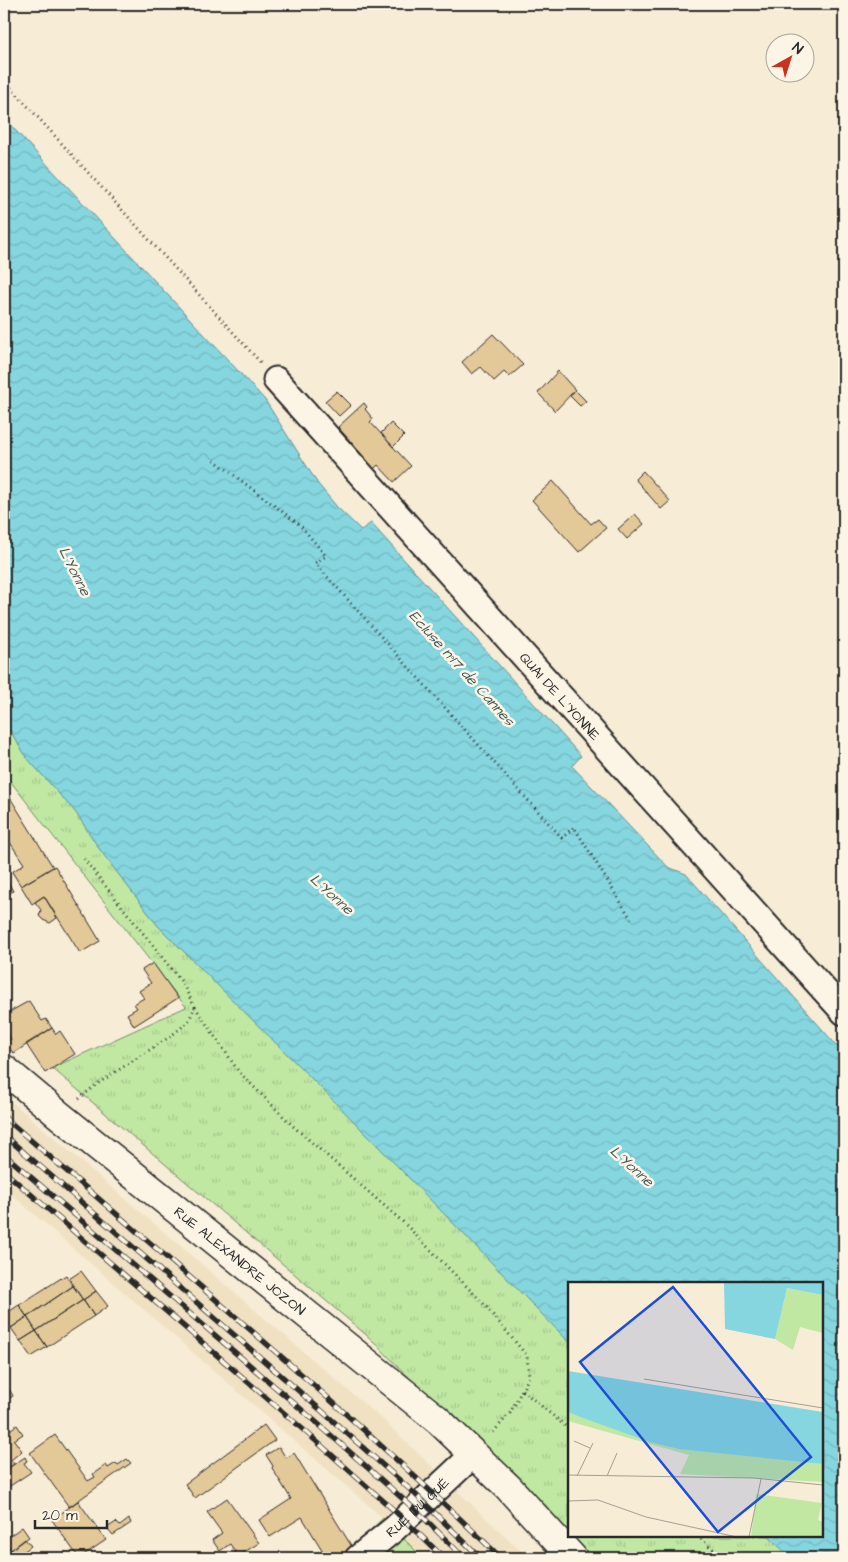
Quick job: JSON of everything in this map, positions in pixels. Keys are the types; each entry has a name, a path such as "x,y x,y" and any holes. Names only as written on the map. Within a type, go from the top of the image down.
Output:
{"street":[{"name":"QUAI DE L'YONNE","path":"276,380 844,1012"},
{"name":"RUE ALEXANDRE JOZON","path":"4,1068 59,1115 438,1420 508,1487 573,1558"},
{"name":"RUE DU GUÉ","path":"358,1558 394,1529 474,1454"}],"path":[{"path":"4,80 276,380"},
{"path":"214,460 300,525 326,556 315,563 562,838 574,827 631,919"},
{"path":"84,859 182,981 195,1007 239,1072 293,1126 403,1222 483,1302 527,1356 529,1377 510,1413 474,1454"},
{"path":"59,1115 97,1084 171,1036 188,1022 195,1007"},
{"path":"522,1390 568,1428"},
{"path":"698,1537 724,1558"}],"shaded area":[{"path":"4,1095 382,1419 528,1558 423,1558 383,1518 4,1188"}],"green space":[{"path":"4,701 568,1335 568,1537 771,1537 793,1558 587,1558 371,1339 52,1068 186,1007 4,773"},
{"path":"383,1518 423,1558 342,1558"}],"water":[{"path":"4,118 265,400 318,484 337,507 361,530 371,523 581,756 572,766 668,867 686,874 844,1054 844,1558 791,1558 769,1537 823,1537 823,1282 568,1282 568,1341 326,1093 158,926 100,850 76,813 27,758 4,721"}],"building":[{"path":"493,334 523,365 509,377 504,372 494,381 481,367 472,374 462,362"},
{"path":"558,371 575,390 555,411 538,393"},
{"path":"575,390 586,401 580,406 570,396"},
{"path":"337,391 351,405 339,416 325,401"},
{"path":"364,403 367,407 365,409 373,419 370,422 411,466 394,482 378,465 374,469 338,427"},
{"path":"391,423 404,436 393,447 381,433"},
{"path":"643,471 670,501 661,509 635,479"},
{"path":"553,481 591,524 598,519 606,528 579,552 532,500"},
{"path":"635,514 644,524 627,539 618,529"},
{"path":"9,796 53,867 21,886 12,872 24,864 4,833 4,799"},
{"path":"55,866 100,941 80,953 44,896 32,904 21,886"},
{"path":"4,875 13,891 4,897"},
{"path":"44,896 57,918 50,923 39,916 41,910 35,902"},
{"path":"153,963 178,998 134,1026 127,1014 137,1008 134,1004 144,998 139,991 151,983 142,970"},
{"path":"29,1001 42,1021 46,1019 52,1028 14,1053 4,1044 11,1039 4,1028 4,1015"},
{"path":"52,1028 56,1034 60,1031 75,1054 45,1073 26,1044"},
{"path":"81,1271 96,1291 83,1300 69,1279"},
{"path":"66,1275 73,1286 27,1317 19,1305"},
{"path":"73,1286 83,1300 36,1331 27,1317"},
{"path":"96,1291 108,1306 94,1316 83,1300"},
{"path":"83,1300 94,1316 47,1347 36,1331"},
{"path":"19,1305 27,1317 11,1328 4,1315"},
{"path":"27,1317 36,1331 20,1341 11,1328"},
{"path":"36,1331 47,1347 31,1357 20,1341"},
{"path":"9,1389 13,1396 4,1402 4,1393"},
{"path":"17,1425 23,1434 14,1440 22,1451 11,1460 14,1464 4,1471 4,1434"},
{"path":"264,1425 275,1440 195,1498 185,1484"},
{"path":"55,1435 88,1481 95,1477 93,1474 106,1465 108,1468 116,1463 118,1465 127,1459 131,1463 69,1507 30,1453"},
{"path":"279,1447 286,1458 294,1453 354,1550 341,1558 327,1558 302,1517 270,1537 259,1520 291,1499 266,1455"},
{"path":"25,1457 27,1461 24,1463 31,1472 4,1490 4,1471"},
{"path":"227,1498 259,1543 238,1556 230,1544 220,1551 212,1540 222,1533 207,1512"},
{"path":"78,1501 106,1540 79,1558 52,1520"},
{"path":"129,1519 131,1523 113,1535 107,1528 116,1522 120,1526"},
{"path":"22,1527 29,1537 11,1550 4,1540"},
{"path":"25,1539 31,1546 17,1557 11,1550"}],"railway":[{"path":"4,1117 318,1389 501,1558"},
{"path":"4,1135 323,1412 414,1493 481,1558"},
{"path":"4,1154 316,1422 421,1515 464,1558"},
{"path":"4,1171 307,1433 397,1513 444,1558"}],"water label":[{"name":"L'Yonne","path":"75,571"},
{"name":"Ecluse n°17 de Cannes","path":"462,668"},
{"name":"L'Yonne","path":"332,894"},
{"name":"L'Yonne","path":"632,1166"}]}
